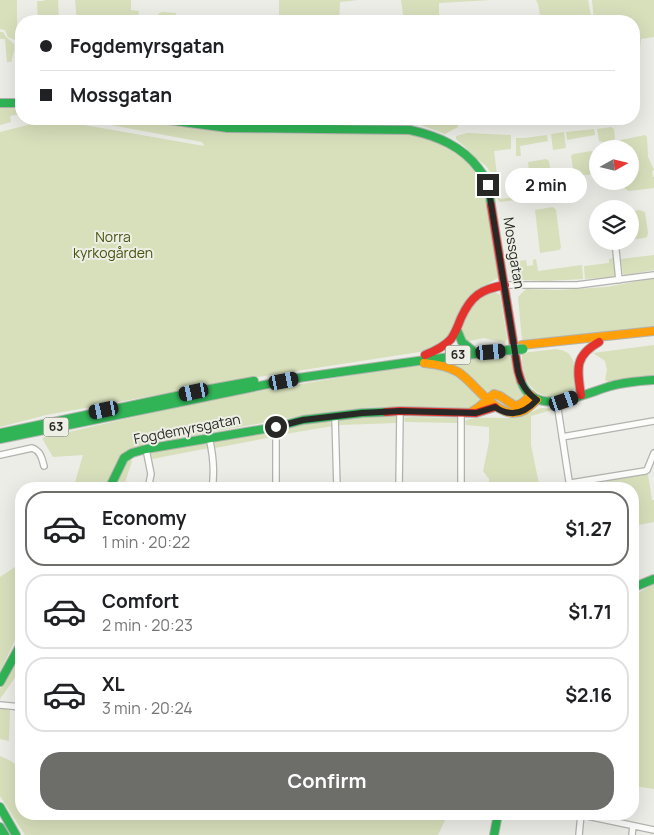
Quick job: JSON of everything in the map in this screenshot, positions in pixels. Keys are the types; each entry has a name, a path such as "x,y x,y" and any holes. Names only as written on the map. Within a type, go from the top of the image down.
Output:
{"main road":[{"path":"0,103 15,103"},
{"name":"Mossgatan","path":"205,125 228,128 410,130 426,133 446,140 456,146 473,161 485,177 488,185 520,379 524,388 534,398"},
{"path":"425,355 440,349 447,343 457,330 468,306 478,294 488,288 505,285"},
{"path":"457,330 461,342 472,350"},
{"name":"63","path":"523,347 654,331"},
{"name":"63","path":"0,433 210,388 346,366 472,350 654,337"},
{"path":"581,395 578,375 580,357 586,350 599,342"},
{"name":"63","path":"0,439 289,380 509,348"},
{"path":"406,362 435,364 455,370 495,407 504,412 517,413 527,409 534,398"},
{"path":"465,413 480,408 487,399 496,394 516,406 534,398 548,402 557,402 618,385 654,380"},
{"name":"Fogdemyrsgatan","path":"112,482 124,458 132,453 146,449 276,427 303,420 362,413 400,411 480,412 495,407"},
{"path":"639,585 654,579"},
{"path":"0,682 15,656"},
{"path":"0,807 16,835"},
{"path":"494,835 497,820"},
{"path":"0,827 5,835"}],"street":[{"path":"615,250 619,280"},
{"path":"505,285 577,285 654,275"},
{"path":"557,402 570,482"},
{"path":"399,482 400,411"},
{"path":"461,482 465,413"},
{"path":"335,417 337,482"},
{"path":"562,437 654,421"},
{"path":"276,427 276,482"},
{"path":"210,437 213,462 212,482"},
{"path":"0,455 32,448 36,449 41,455 44,466"},
{"path":"146,449 151,474 149,482"},
{"path":"577,482 645,471 654,453"},
{"path":"0,705 15,706"},
{"path":"578,835 579,820"},
{"path":"606,820 654,830"},
{"path":"632,835 633,826"}],"green space":[{"path":"0,0 17,0 15,40 8,37 5,30 0,29"},
{"path":"58,0 59,15 38,15 37,1"},
{"path":"75,0 131,0 131,10 139,11 139,15 76,15"},
{"path":"279,0 358,0 340,2 339,15 279,15"},
{"path":"401,0 491,0 439,3 439,15 403,15"},
{"path":"536,0 588,0 591,15 540,15"},
{"path":"592,0 654,0 654,37 641,39 640,49 640,15 593,15"},
{"path":"162,12 176,13 176,15 158,15"},
{"path":"0,32 3,32 14,44 11,62 7,62 5,39 0,39"},
{"path":"0,106 15,106 15,115 10,116 11,122 0,125"},
{"name":"Norra kyrkogården","path":"27,125 84,125 204,146 202,142 111,125 175,125 198,129 274,134 396,133 421,136 437,141 459,153 482,182 490,204 497,250 495,255 498,278 482,287 445,348 258,377 46,415 0,427 0,132"},
{"path":"421,125 458,125 458,127 445,134"},
{"path":"611,127 614,129 615,139 599,140 597,129"},
{"path":"594,129 595,135 567,140 566,132"},
{"path":"564,132 566,148 553,150 551,134"},
{"path":"467,133 511,135 511,149 494,151 500,199 515,197 515,200 500,202 498,200 493,175 485,165 456,139 456,136"},
{"path":"547,135 548,141 520,146 521,156 516,156 516,138"},
{"path":"645,135 647,137 648,157 654,170 652,171 654,188 639,190 639,140 621,140"},
{"path":"589,151 589,175 574,176 571,156"},
{"path":"546,159 549,161 552,184 531,188 528,162"},
{"path":"553,207 556,210 561,248 540,253 535,210"},
{"path":"639,210 645,212 648,233 647,237 639,239"},
{"path":"654,255 654,270 623,274 621,259"},
{"path":"613,258 616,274 613,277 585,279 584,266 609,263 609,259"},
{"path":"536,259 538,271 582,265 583,279 519,280 511,274 508,263 526,260 527,266 533,265 533,260"},
{"path":"654,278 654,328 522,340 518,297 526,289 557,290 607,287"},
{"path":"494,291 500,295 507,339 505,343 484,338 465,342 461,332 464,320 471,308 486,293"},
{"path":"654,345 654,377 641,377 611,383 605,380 607,370 605,361 593,353"},
{"path":"556,349 564,351 574,362 576,388 569,393 553,397 538,393 527,381 523,368 522,353"},
{"path":"510,354 517,382 525,397 520,409 372,407 311,414 175,439 135,448 124,453 118,461 109,482 75,482 83,455 53,457 42,438 213,399 372,372"},
{"path":"541,408 555,409 531,416 531,445 539,482 489,482 483,471 489,442 489,427 466,425 465,421 476,418 507,418 526,415"},
{"path":"395,416 397,423 339,425 339,421 342,419"},
{"path":"404,418 457,418 459,423 405,422"},
{"path":"329,421 333,426 279,435 281,428"},
{"path":"268,430 273,437 215,448 217,440"},
{"path":"206,442 209,448 152,459 151,453 153,452"},
{"path":"130,458 132,461 125,482 117,482"},
{"path":"648,474 652,500 654,500 654,522 639,525 639,482 607,481"},
{"path":"15,567 15,640 0,672 0,577"},
{"path":"654,584 654,789 639,787 639,592"},
{"path":"15,659 15,678 0,699 0,689"},
{"path":"0,708 10,710 9,741 0,739"},
{"path":"0,756 15,764 15,819 0,796"},
{"path":"15,820 445,820 438,835 25,835"}],"traffic: fast":[{"path":"0,103 15,103"},
{"path":"205,125 228,128 410,130 420,132 457,148 472,161 487,182 491,205"},
{"path":"457,330 462,342 472,350"},
{"path":"509,350 523,349"},
{"path":"0,439 298,378 509,350"},
{"path":"521,381 528,393 537,399 549,402 575,398 611,386 654,380"},
{"path":"0,433 254,381"},
{"path":"112,482 124,458 132,453 146,449 276,427 303,420 386,412"},
{"path":"639,585 654,579"},
{"path":"0,682 15,655"},
{"path":"0,807 16,835"},
{"path":"494,835 497,820"},
{"path":"0,827 5,835"}],"traffic: slow":[{"path":"522,345 654,331"},
{"path":"424,363 446,367 458,372 489,401 506,412 515,413 525,410 537,400"},
{"path":"473,411 494,394 515,406 531,395"}],"traffic: jam":[{"path":"491,205 521,381"},
{"path":"425,355 451,339 465,310 473,299 483,291 505,285"},
{"path":"581,395 578,370 581,358 591,347 599,342"},
{"path":"386,412 476,413 495,407"}],"route":[{"path":"276,427 303,420 362,413 400,411 476,413 495,407 504,412 517,413 530,407 537,400 524,388 518,371 488,185"}]}
